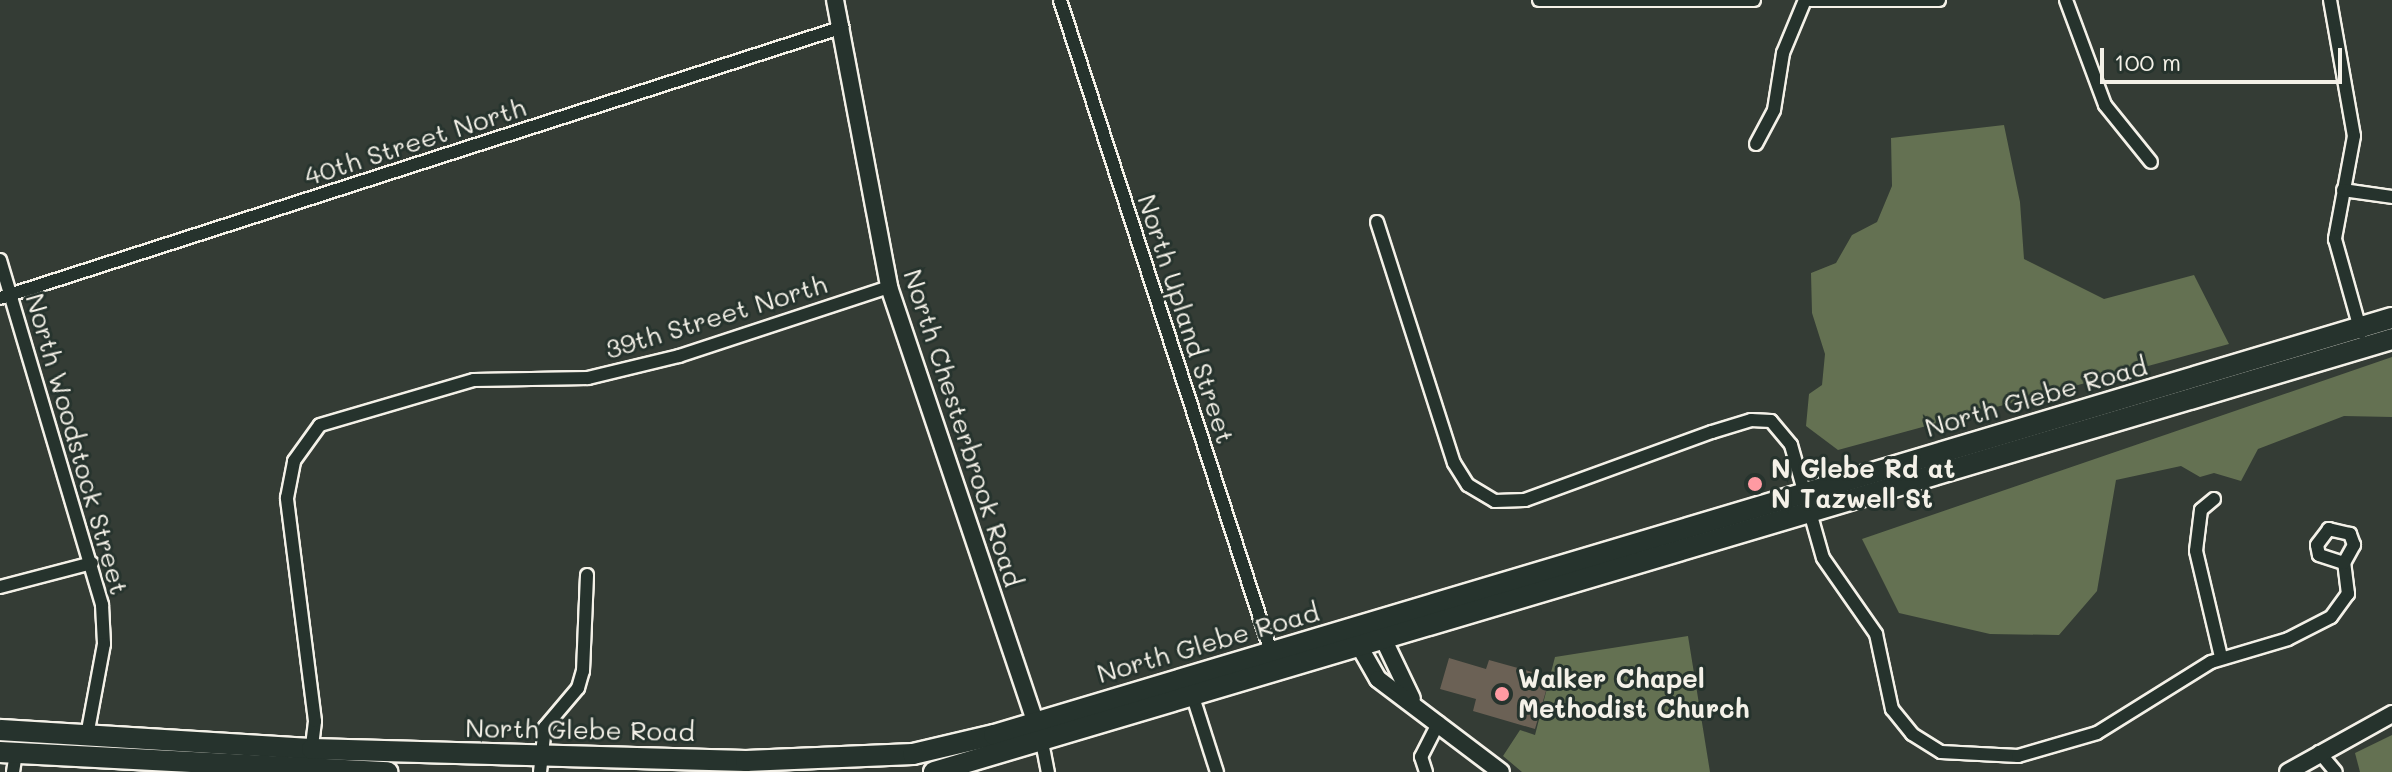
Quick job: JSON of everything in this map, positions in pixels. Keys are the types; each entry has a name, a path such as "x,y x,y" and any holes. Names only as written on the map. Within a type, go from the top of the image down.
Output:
{"main road":[{"name":"North Glebe Road","path":"1379,630 1810,513 2363,337 2392,318"},
{"name":"North Glebe Road","path":"934,772 1193,697 1354,638 1805,491 2363,337 2392,339"},
{"name":"North Glebe Road","path":"10,759 746,766 885,758 1035,722 1271,652 1354,638"},
{"name":"North Glebe Road","path":"0,730 87,736 387,772"}],"street":[{"name":"North Chesterbrook Road","path":"835,0 843,27 889,287 1042,742 1048,772"},
{"name":"North Upland Street","path":"1060,0 1271,652"},
{"path":"1539,0 1754,0"},
{"path":"1756,144 1774,110 1783,53 1808,0 1939,0"},
{"path":"2066,0 2105,105 2151,162"},
{"path":"2330,0 2354,136 2335,239 2363,337"},
{"name":"40th Street North","path":"6,296 843,27"},
{"path":"2343,190 2392,197"},
{"path":"1377,222 1454,463 1484,497 1504,502 1535,498 1758,419 1783,430 1828,569 1876,634 1892,709 1912,734 1941,752 2018,756 2070,745 2221,657 2288,639 2331,617 2348,594 2344,563"},
{"name":"North Woodstock Street","path":"0,260 6,296 92,563 104,644 87,736"},
{"name":"39th Street North","path":"308,764 315,721 287,498 294,461 320,425 474,380 588,378 679,356 889,287"},
{"path":"2214,499 2201,510 2196,551 2221,657"},
{"path":"0,587 92,563"},
{"path":"540,764 545,727 578,688 583,671 587,575"},
{"path":"1379,630 1413,700"},
{"path":"1354,638 1378,679 1413,700 1501,772"},
{"path":"1193,697 1217,772"},
{"path":"2288,772 2392,714"},
{"path":"1426,772 1421,757 1439,722"},
{"path":"2319,752 2336,772"}],"green space":[{"path":"2004,125 2020,202 2024,259 2104,299 2194,275 2229,344 1838,450 1806,426 1809,394 1822,385 1825,354 1812,313 1811,273 1836,263 1852,235 1877,222 1892,186 1891,138"},
{"path":"2392,357 2392,417 2344,416 2258,449 2241,481 2214,473 2200,477 2181,466 2116,480 2097,591 2059,635 1990,634 1899,613 1862,539"},
{"path":"1688,636 1710,772 1522,772 1503,756 1520,730 1535,735 1555,657"},
{"path":"2392,735 2392,772 2360,772 2355,753"}],"building":[{"name":"Walker Chapel Methodist Church","path":"1449,658 1486,669 1489,660 1550,677 1535,729 1473,711 1476,699 1440,689"}],"place":[{"name":"N Glebe Rd at N Tazwell St","path":"1755,484"},
{"name":"Walker Chapel Methodist Church","path":"1502,694"}]}
